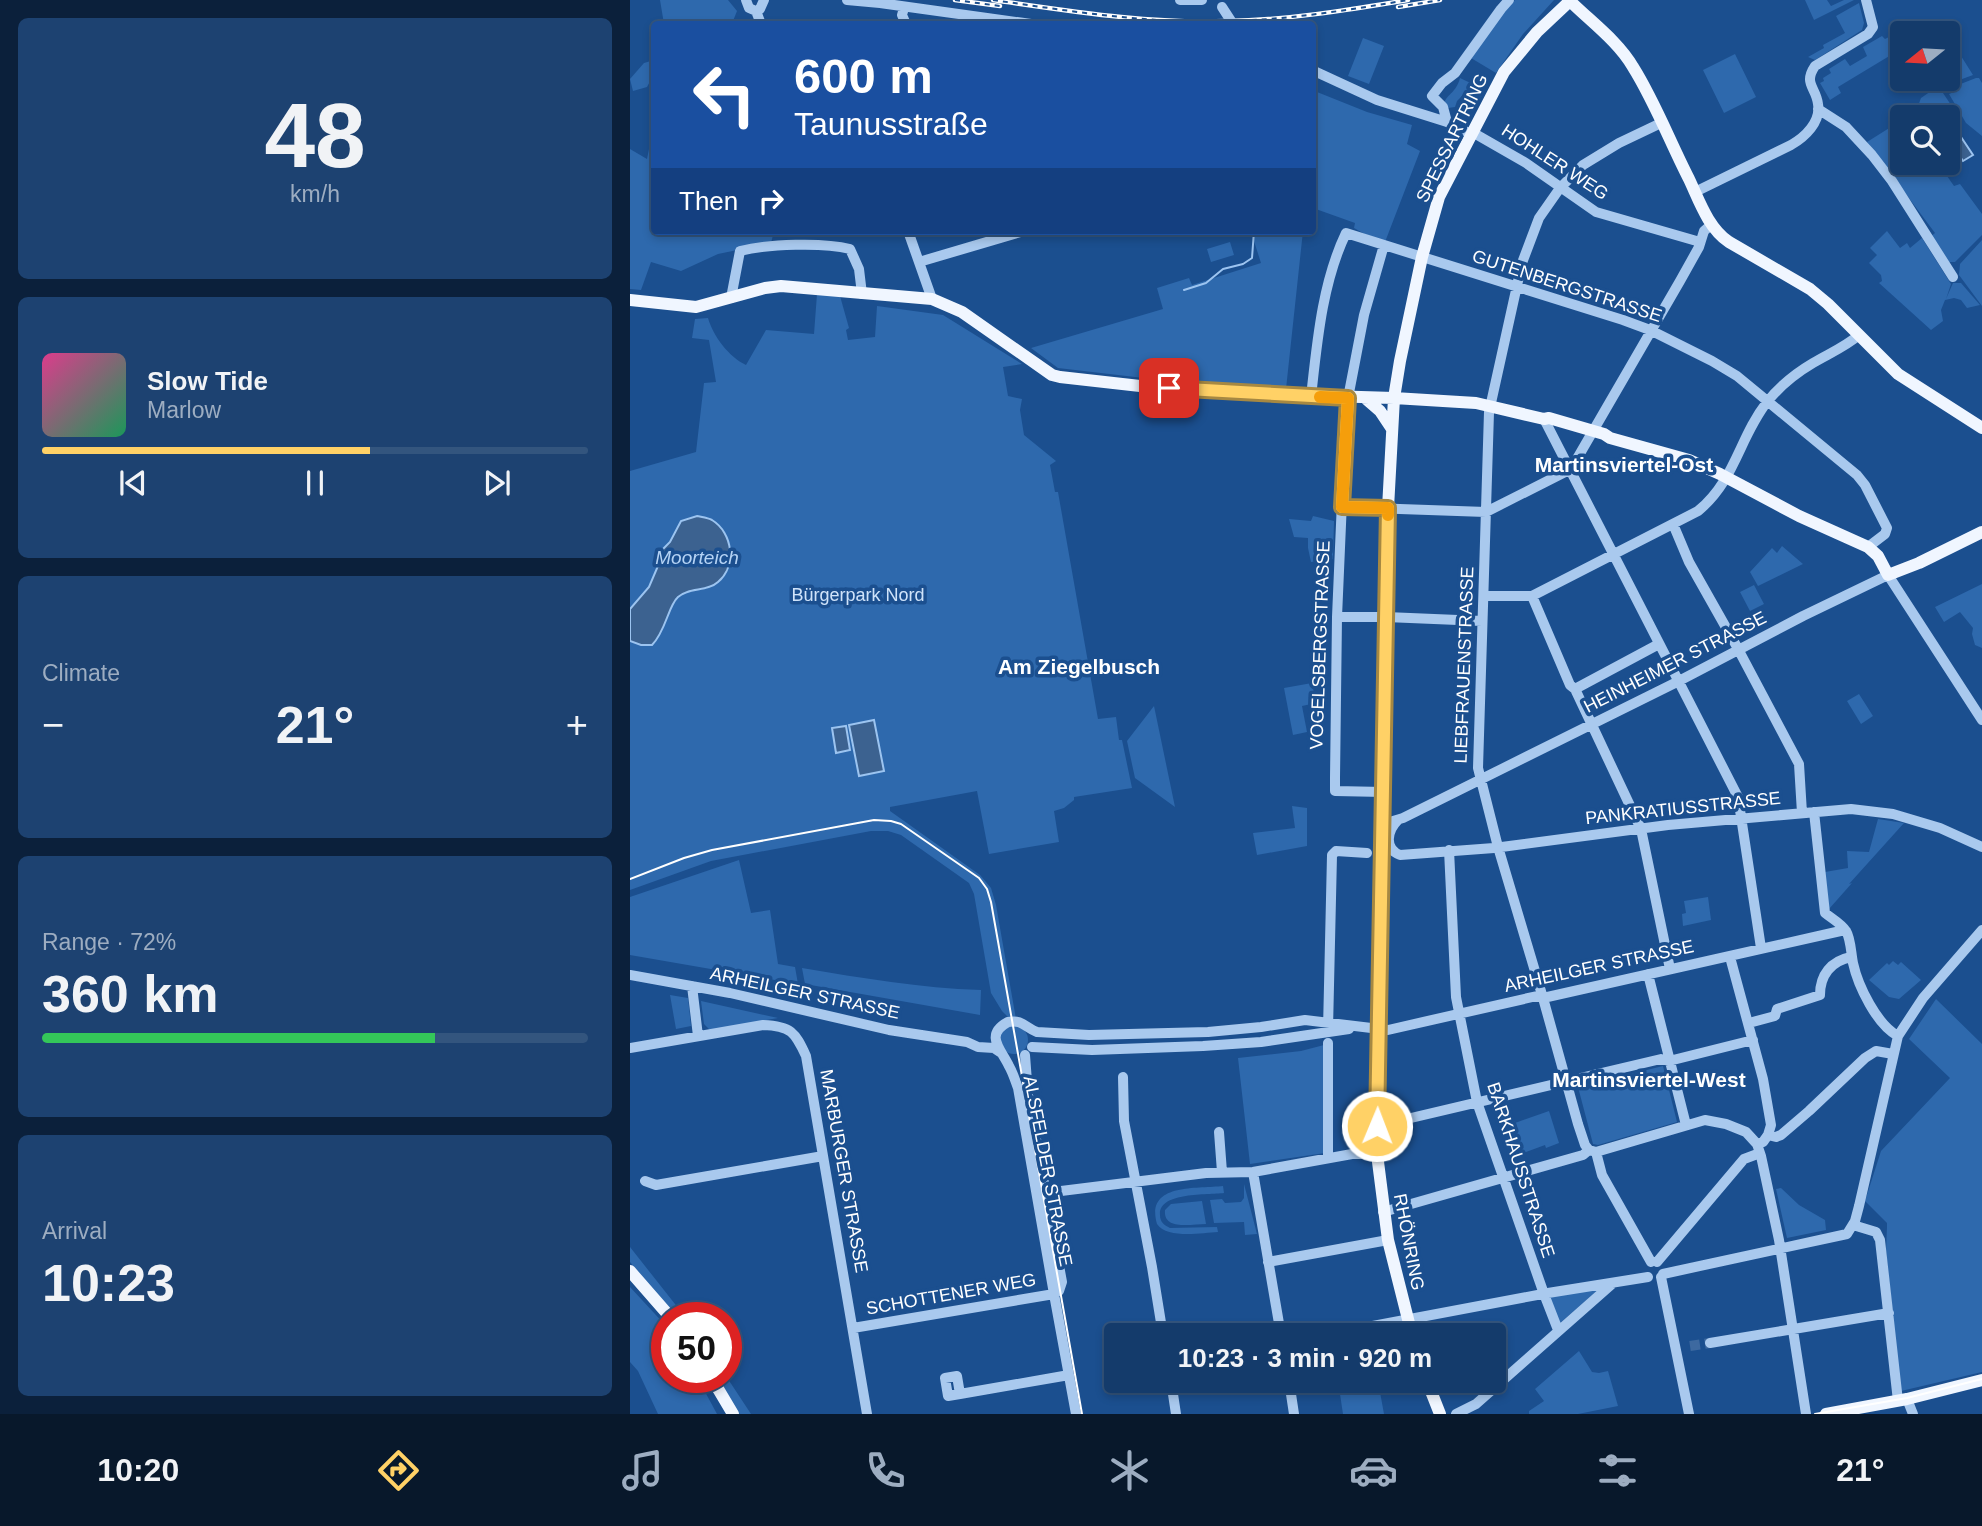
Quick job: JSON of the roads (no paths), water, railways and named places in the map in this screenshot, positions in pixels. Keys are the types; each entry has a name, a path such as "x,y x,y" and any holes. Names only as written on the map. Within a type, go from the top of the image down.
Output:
{"main road":[{"path":"1570,0 1627,57 1719,234 1810,289 1891,366 1980,422"},
{"name":"SPESSARTRING","path":"1394,398 1399,361 1422,257 1440,197 1504,72 1537,32 1570,0"},
{"path":"630,300 696,307 780,286 932,299 962,312 1052,375 1149,387 1490,405 1549,418 1689,460 1799,516 1868,547 1878,556 1888,575"},
{"path":"1365,398 1380,411 1393,429"},
{"name":"RHÖNRING","path":"1394,398 1388,508 1377,1154 1388,1241 1408,1323"},
{"name":"HEINHEIMER STRASSE","path":"1888,575 1982,532"},
{"path":"1382,896 1387,891 1388,843"},
{"path":"630,1271 657,1302"},
{"path":"1826,1414 1903,1400 1982,1380"},
{"path":"721,1393 733,1414"},
{"path":"1431,1393 1440,1414"},
{"path":"1433,1398 1433,1414"}],"street":[{"path":"746,0 749,8 756,11 760,21"},
{"path":"756,11 764,0"},
{"path":"847,0 1007,21"},
{"path":"1180,0 1202,0"},
{"path":"1447,122 1443,107 1432,96 1442,83 1455,73 1509,0"},
{"path":"1695,192 1800,140 1815,121 1818,109 1809,80 1811,72 1815,66 1868,34 1873,27 1866,0"},
{"path":"1220,4 1231,21"},
{"path":"904,8 904,21"},
{"name":"HOHLER WEG","path":"1316,72 1377,100 1447,122 1472,133 1525,163 1596,212 1700,242"},
{"path":"1818,109 1846,127 1872,155 1892,181 1953,277"},
{"name":"LIEBFRAUENSTRASSE","path":"1592,1151 1585,1145 1578,1124 1480,779 1478,763 1490,405 1522,263 1539,218 1560,188 1583,165 1661,123"},
{"path":"1342,507 1486,512 1570,469 1680,281 1704,232 1712,224"},
{"name":"GUTENBERGSTRASSE","path":"1311,397 1323,310 1346,233 1623,320 1650,330 1721,366 1737,376 1857,475 1887,528 1885,534 1868,547"},
{"path":"909,235 932,299"},
{"path":"919,262 1010,235"},
{"name":"VOGELSBERGSTRASSE","path":"1384,245 1364,315 1348,398 1337,617 1335,791 1384,792"},
{"path":"731,298 740,251 768,246 830,246 850,249 859,269 862,294"},
{"path":"1484,596 1532,596 1698,511 1719,491 1744,441 1768,402 1801,372 1859,335"},
{"path":"1544,419 1738,797 1761,948"},
{"path":"1673,524 1689,562 1799,764 1802,813"},
{"path":"1888,575 1982,720"},
{"name":"HEINHEIMER STRASSE","path":"1384,824 1398,820 1592,724 1676,678 1739,650 1888,575"},
{"path":"1532,596 1570,685 1575,689 1641,829 1670,969"},
{"path":"1337,617 1482,621"},
{"path":"1575,689 1659,644"},
{"name":"PANKRATIUSSTRASSE","path":"1388,843 1392,851 1400,855 1498,847 1740,818 1851,809 1885,812 1940,828 1982,847"},
{"path":"1814,812 1825,913 1845,930 1861,990 1891,1032 1898,1036"},
{"path":"1388,843 1390,832 1398,820"},
{"name":"BARKHAUSSTRASSE","path":"1449,850 1456,997 1477,1102 1558,1330"},
{"path":"1328,1158 1332,855 1336,851 1367,853"},
{"name":"ARHEILGER STRASSE","path":"973,1043 994,1048 1015,1059 1028,1051 1141,1049 1261,1042 1359,1028 1388,1030 1845,930"},
{"path":"1390,1323 1544,1294 1648,1277 1656,1279 1662,1275 1847,1234 1853,1225 1872,1156 1898,1036 1923,998 1982,930"},
{"path":"1648,1277 1646,1269 1744,1159 1759,1148 1771,1125 1763,1079 1730,957"},
{"path":"1749,1023 1775,1016 1777,1009 1820,995 1820,985 1828,969 1842,959 1851,957"},
{"path":"1648,974 1686,1125"},
{"name":"ARHEILGER STRASSE","path":"630,975 800,1008 889,1030 973,1043 989,1041 996,1036 1000,1027 1012,1021 1021,1022 1031,1030 1089,1035 1167,1034 1261,1027 1305,1020 1328,1033"},
{"path":"691,986 698,1036"},
{"name":"MARBURGER STRASSE","path":"630,1048 763,1025 780,1026 797,1036 806,1056 867,1414"},
{"path":"1028,1051 1033,1041 1031,1030"},
{"path":"996,1036 1002,1053"},
{"path":"1377,1126 1753,1040"},
{"name":"ALSFELDER STRASSE","path":"1028,1051 1028,1095 1062,1282 1059,1291 1054,1294"},
{"path":"1768,1135 1781,1135 1865,1058 1876,1051 1893,1054"},
{"name":"ALSFELDER STRASSE","path":"1002,1053 1018,1088 1076,1414"},
{"path":"1123,1077 1124,1121 1161,1323"},
{"path":"1383,1212 1705,1120 1746,1132 1759,1148 1781,1248 1806,1414"},
{"path":"1219,1132 1222,1172"},
{"path":"1592,1151 1602,1175 1654,1262 1662,1265 1689,1414"},
{"path":"1045,1193 1135,1181 1253,1171 1352,1154 1377,1154"},
{"path":"645,1181 656,1185 823,1156"},
{"path":"1253,1171 1279,1323"},
{"path":"1853,1225 1876,1232 1880,1240 1903,1400 1913,1414"},
{"path":"1268,1262 1388,1241"},
{"path":"1456,1414 1476,1404 1613,1283"},
{"name":"SCHOTTENER WEG","path":"853,1328 1054,1294"},
{"path":"1710,1342 1889,1312"},
{"path":"1676,1348 1690,1346"},
{"path":"960,1394 1069,1375"},
{"path":"1173,1393 1177,1414"},
{"path":"1291,1393 1294,1414"}],"water":[{"path":"1960,136 1973,155 1963,161 1960,156"},
{"name":"Moorteich","path":"697,516 712,520 728,541 730,559 724,575 714,585 678,597 661,633 652,645 630,641 630,609 649,587 661,551 670,542 681,521"},
{"path":"874,720 884,771 859,776 849,725"},
{"path":"846,726 850,750 836,753 832,728"}],"waterway":[{"path":"1184,290 1206,283 1223,269 1243,264 1252,258 1254,235"}],"tunnel":[{"path":"1690,1346 1710,1343"}],"tram line":[{"path":"630,879 712,850 874,820 901,824 979,878 987,889 991,902 1082,1414"},
{"path":"1815,1414 1907,1398 1982,1379"}],"railway":[{"path":"955,0 1000,6"},
{"path":"993,0 1168,21 1295,17 1408,0"},
{"path":"1398,7 1440,0"}],"district":[{"name":"Martinsviertel-Ost","path":"1624,464"},
{"name":"Am Ziegelbusch","path":"1079,666"},
{"name":"Martinsviertel-West","path":"1649,1079"}],"park label":[{"name":"Bürgerpark Nord","path":"858,595"}]}
